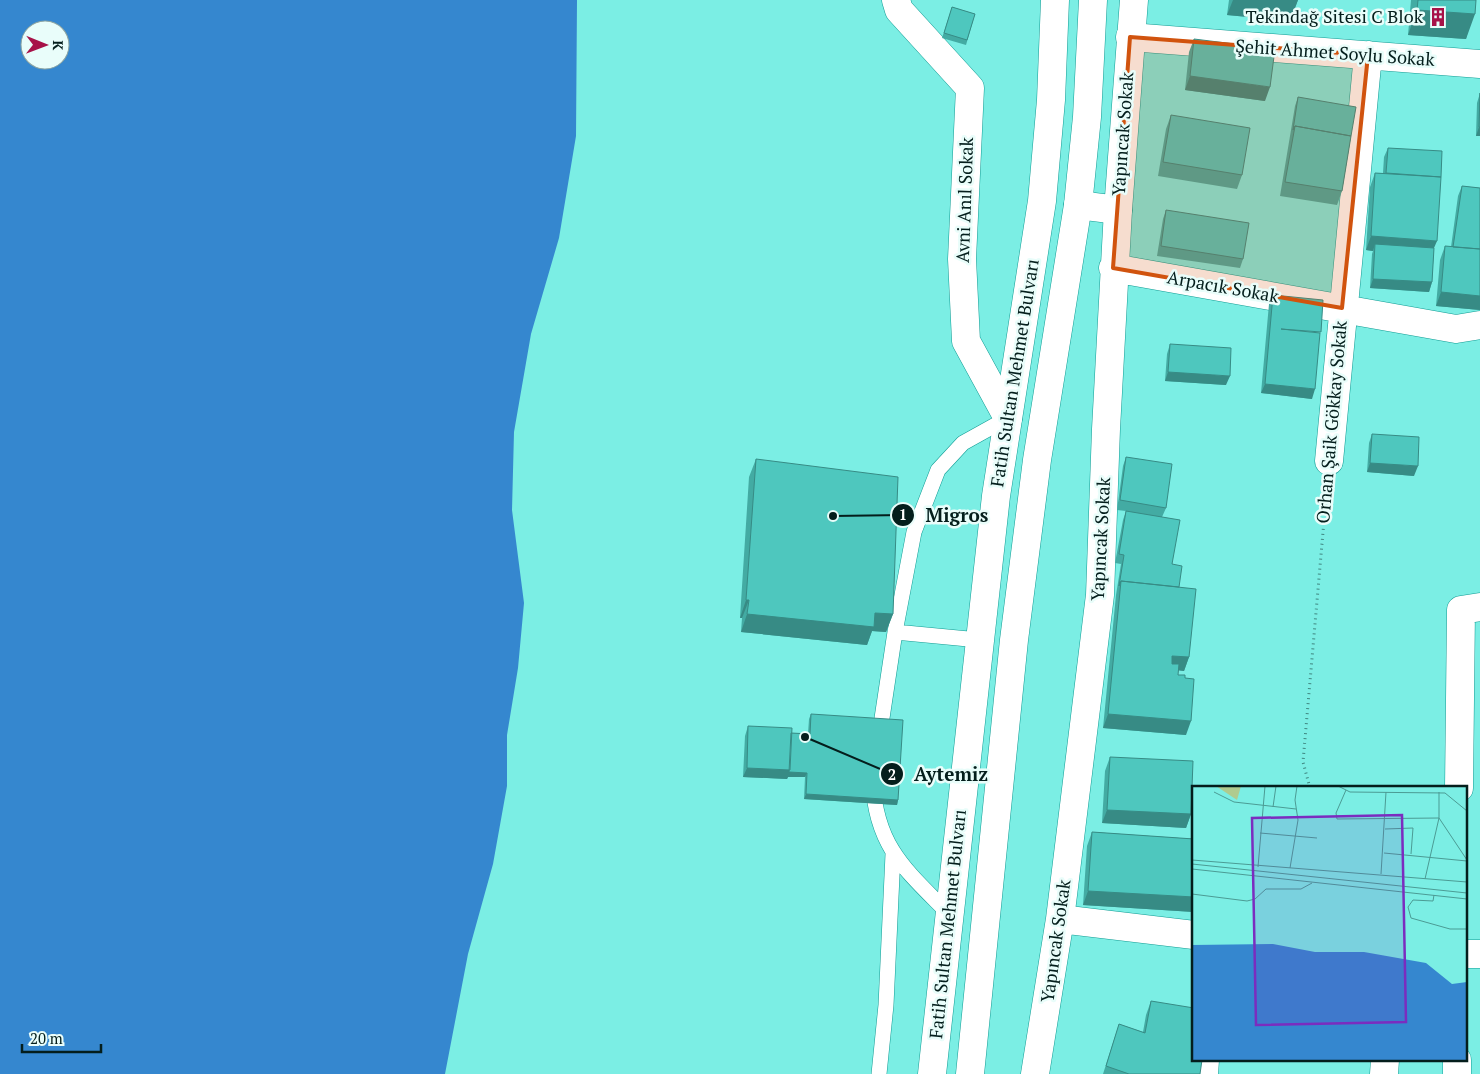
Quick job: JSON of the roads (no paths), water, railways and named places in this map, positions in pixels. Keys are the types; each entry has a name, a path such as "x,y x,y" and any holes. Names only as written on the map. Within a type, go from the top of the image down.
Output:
{"street":[{"name":"Avni Anıl Sokak","path":"896,0 899,10 970,88 962,259 966,341 1008,418"},
{"name":"Fatih Sultan Mehmet Bulvarı","path":"932,1074 979,640 1008,418 1042,201 1051,100 1055,0"},
{"name":"Fatih Sultan Mehmet Bulvarı","path":"970,1074 1014,640 1037,460 1078,205 1087,117 1093,0"},
{"name":"Yapıncak Sokak","path":"1035,1074 1060,919 1100,595 1113,268 1134,0"},
{"name":"Şehit Ahmet Soylu Sokak","path":"1130,37 1480,64"},
{"name":"Orhan Şaik Gökkay Sokak","path":"1329,460 1342,308 1368,55"},
{"path":"1078,205 1118,210"},
{"name":"Arpacık Sokak","path":"1113,268 1456,328 1480,325"},
{"path":"1459,786 1470,609"},
{"path":"1060,919 1192,935"}],"lane":[{"path":"877,750 894,632 914,532 938,470 963,443 1008,418"},
{"path":"894,632 979,640"},
{"path":"874,767 874,807 882,832 893,854 950,915"},
{"path":"878,1074 886,1005 893,854"}],"water":[{"path":"0,0 577,0 576,136 559,238 531,334 514,432 512,510 524,603 518,668 507,735 507,786 493,864 468,954 445,1074 0,1074"}],"place":[{"name":"Tekindağ Sitesi C Blok","path":"1438,17"},
{"name":"Migros","path":"833,516"},
{"name":"Aytemiz","path":"805,737"}]}
